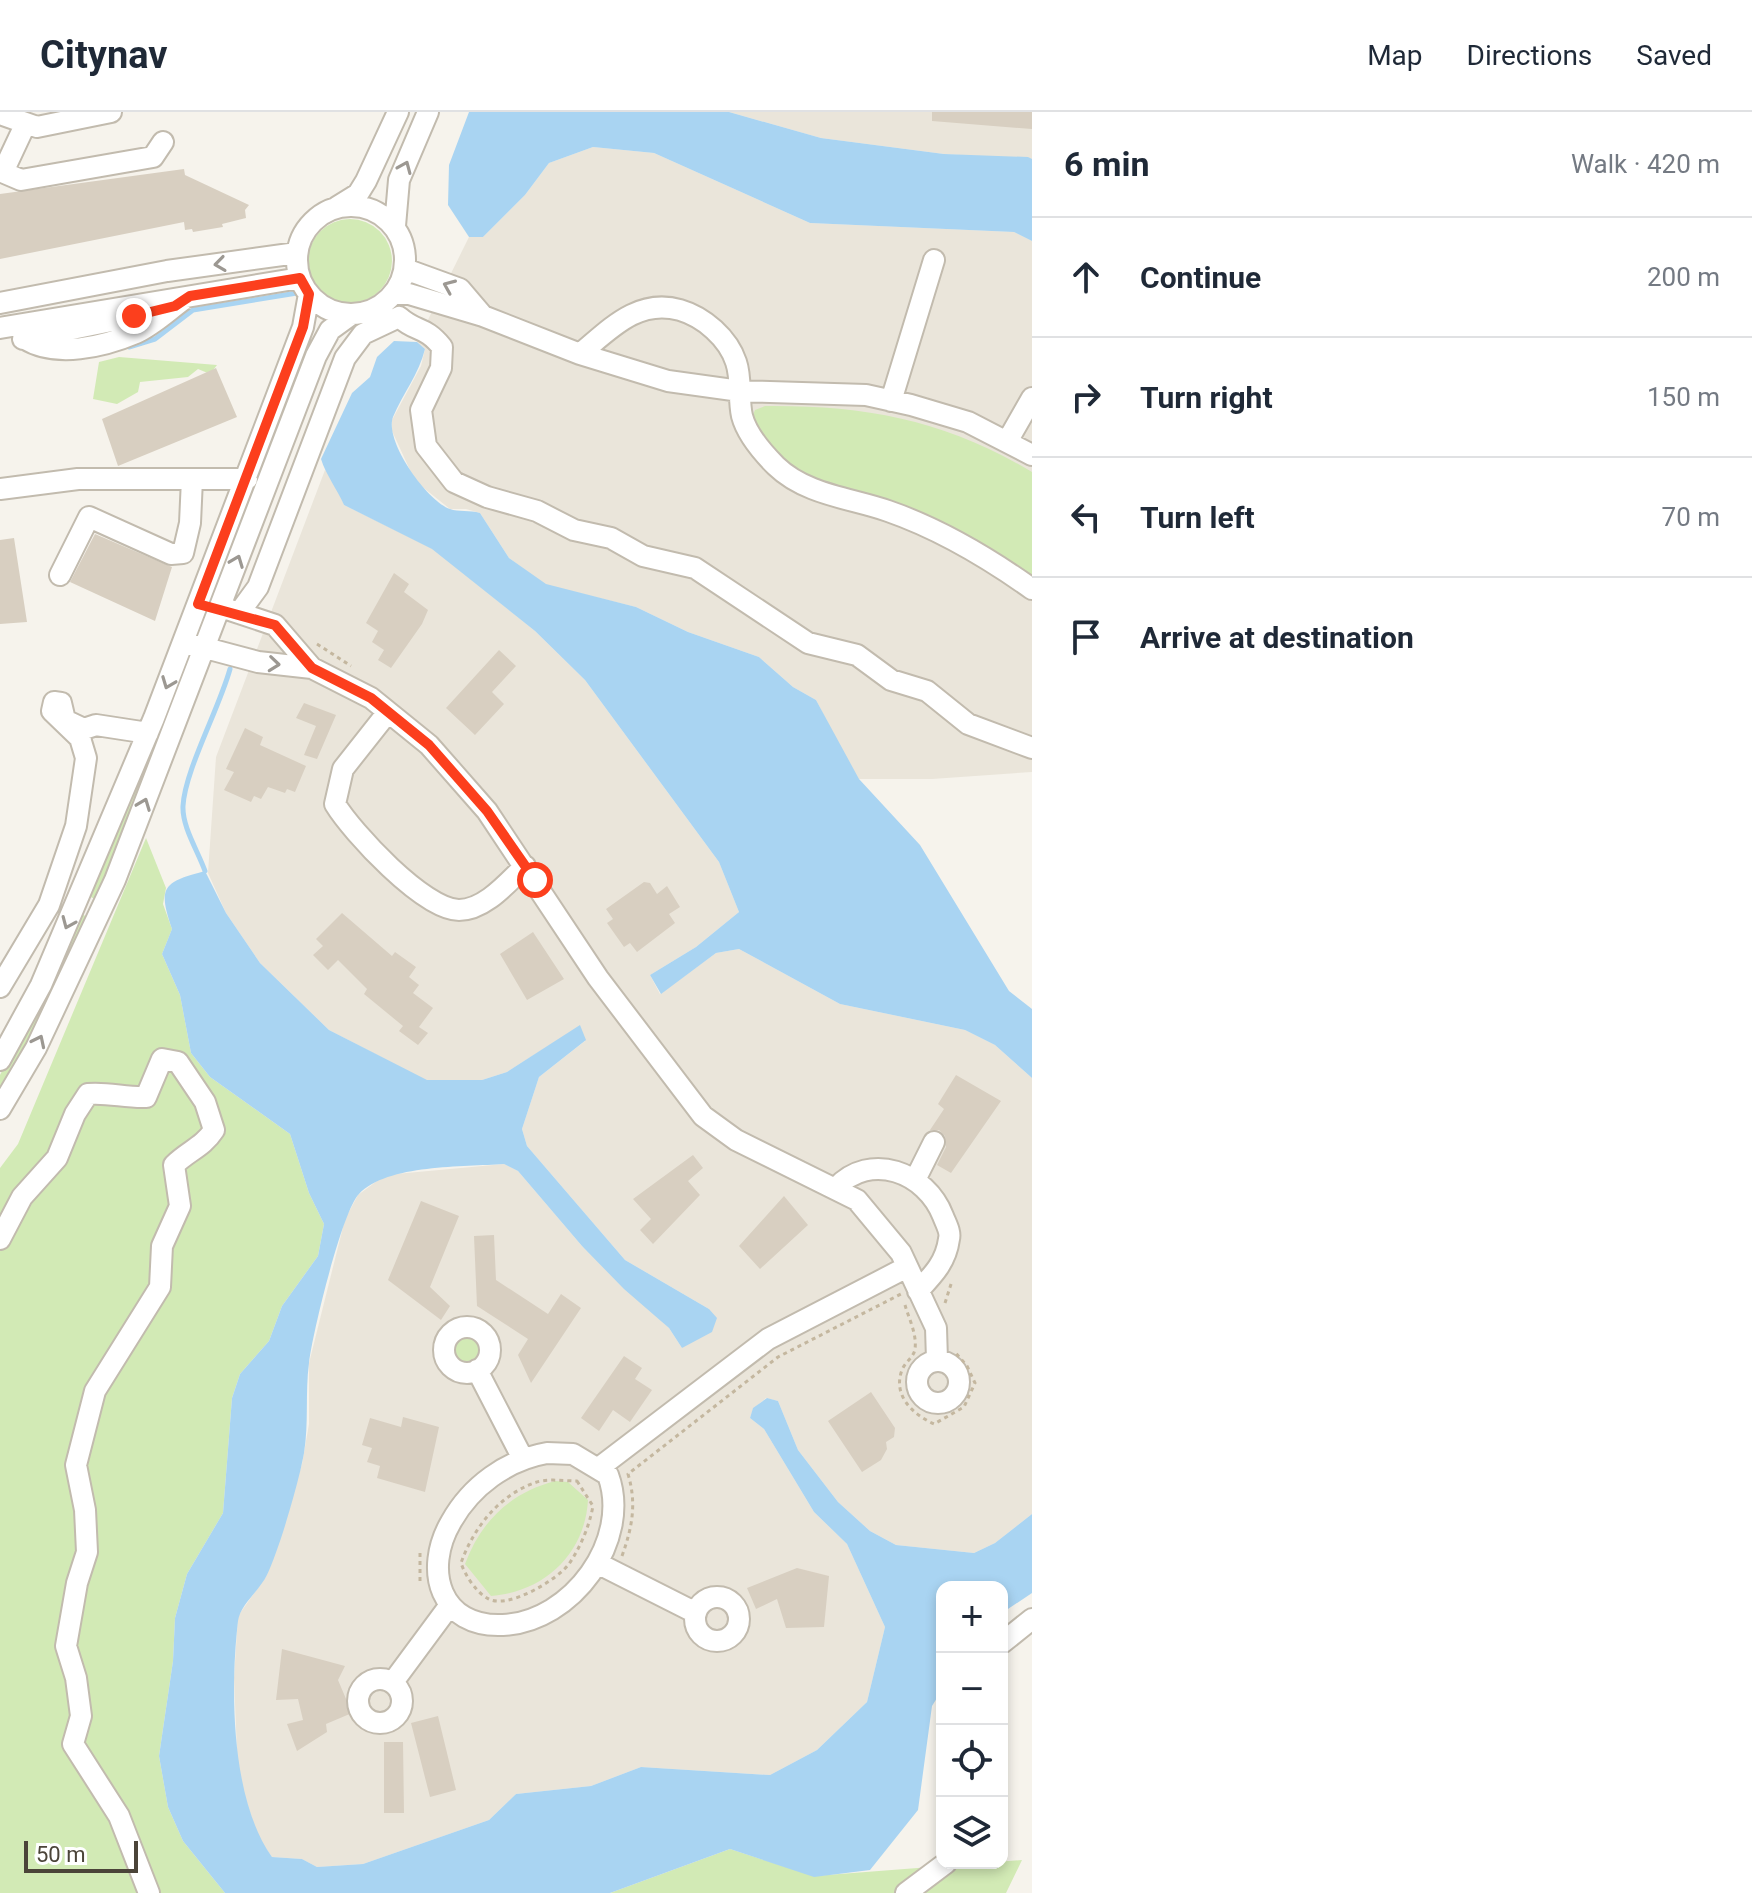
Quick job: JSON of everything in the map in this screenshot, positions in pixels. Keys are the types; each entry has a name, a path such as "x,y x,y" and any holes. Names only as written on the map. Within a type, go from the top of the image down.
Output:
{"street":[{"path":"0,114 37,127 111,112"},
{"path":"0,1109 36,1048 115,880 193,646 198,604 303,327 304,286 297,253 312,222 358,194 398,112"},
{"path":"395,226 399,180 428,112"},
{"path":"25,125 2,171 21,180 153,157 163,142"},
{"path":"335,208 367,207 395,226 402,239 405,269 402,294"},
{"path":"0,303 127,279 297,253"},
{"path":"891,401 934,260"},
{"path":"405,269 460,289 483,316 580,354 668,381 740,391 866,395 968,422 1032,455"},
{"path":"127,279 134,318"},
{"path":"2,327 39,348 61,350 134,318 183,301 304,286"},
{"path":"304,286 328,309 352,314 367,312 402,294"},
{"path":"402,294 428,315 454,324 483,316"},
{"path":"2,327 134,318 183,301"},
{"path":"580,354 621,320 648,307 680,310 701,319 720,335 736,361 742,418 756,444 779,469 819,492 886,510 954,539 1032,589"},
{"path":"229,610 316,356 330,330 352,314"},
{"path":"0,1060 41,985 148,733 193,646 229,610 258,587 345,358 363,334 399,317 409,325 429,331 442,347 441,368 421,410 426,446 454,482 487,497 537,511 574,530 611,538 643,556 695,568 808,643 857,655 891,680 927,691 968,724 1032,748"},
{"path":"1008,440 1032,398"},
{"path":"0,489 78,479 247,479"},
{"path":"60,575 89,517 171,554 183,553 190,523 192,479"},
{"path":"198,604 275,625 312,668"},
{"path":"193,646 258,662 312,668 371,698 429,745 487,811 598,978 703,1116 736,1140 857,1200 901,1253 936,1328 943,1354"},
{"path":"388,712 343,769 335,804 346,822 417,891 438,904 460,910 491,898 525,866"},
{"path":"0,987 49,905 76,826 86,758 82,733 96,725 148,733"},
{"path":"0,1239 22,1197 57,1158 75,1114 88,1094 106,1092 131,1098 146,1097 162,1059 178,1062 205,1102 214,1130 204,1145 187,1152 174,1165 180,1206 162,1246 160,1287 95,1391 76,1465 85,1510 87,1552 77,1583 66,1646 76,1678 81,1716 73,1744 119,1816 149,1893"},
{"path":"915,1180 934,1142"},
{"path":"836,1188 848,1175 877,1167 907,1173 938,1201 951,1236 943,1263 918,1291"},
{"path":"600,1467 768,1339 907,1267"},
{"path":"477,1370 522,1457"},
{"path":"573,1454 600,1467 608,1475 615,1503 599,1564 565,1597 524,1621 486,1624 459,1613 450,1605 437,1580 437,1560 450,1523 474,1491 522,1457 573,1454"},
{"path":"599,1564 696,1613"},
{"path":"393,1682 450,1605"},
{"path":"1008,1638 1032,1619"},
{"path":"906,1893 938,1869"}],"path":[{"path":"309,638 359,671"},
{"path":"947,1309 944,1300 954,1275"},
{"path":"631,1565 621,1558 630,1533 634,1507 628,1474 778,1357 901,1294 915,1337 915,1352 902,1370 901,1391 913,1414 934,1424 964,1407 975,1383 967,1366 943,1354"},
{"path":"577,1481 593,1506 584,1537 567,1566 552,1581 524,1595 495,1602 486,1598 461,1563 468,1543 495,1508 511,1496 536,1482 563,1482 577,1481"},
{"path":"422,1588 419,1557 424,1544"}],"shaded area":[{"path":"729,112 1032,112 1032,159 944,154 821,138"},
{"path":"593,147 654,153 810,223 1014,232 1032,241 1032,772 932,779 857,779 816,700 793,687 759,657 688,632 636,607 546,585 509,558 480,513 450,509 415,481 392,431 392,420 421,366 425,349 417,342 469,237 483,237 525,195 549,163"},
{"path":"325,470 334,481 344,505 432,548 535,631 585,680 719,862 739,912 696,947 650,975 660,994 716,953 739,949 840,1004 965,1030 995,1045 1032,1078 1032,1514 995,1543 974,1553 896,1545 870,1531 838,1502 798,1450 778,1401 766,1398 753,1409 750,1418 764,1429 814,1512 847,1544 885,1627 867,1702 817,1750 770,1775 641,1767 591,1786 516,1794 489,1820 363,1864 317,1867 302,1859 272,1857 258,1837 238,1776 234,1678 238,1616 267,1575 302,1464 309,1424 309,1363 345,1219 358,1195 385,1175 504,1164 518,1171 582,1246 669,1328 682,1348 709,1309 625,1260 527,1146 522,1129 539,1077 585,1041 580,1026 507,1072 482,1080 427,1081 329,1030 260,963 226,913 208,873 216,757"}],"green space":[{"path":"350,219 366,222 380,231 389,245 392,261 389,277 380,291 366,300 350,303 334,300 320,291 311,277 308,261 311,245 320,231 334,222"},
{"path":"119,357 217,365 210,374 198,369 188,377 140,382 138,392 117,404 93,399 99,362"},
{"path":"765,406 837,409 903,419 968,440 1032,472 1032,578 794,469 761,439 752,417 755,410"},
{"path":"192,657 100,902 89,896"},
{"path":"146,838 166,888 163,904 172,929 162,954 180,995 191,1053 210,1077 290,1134 309,1193 324,1224 318,1256 282,1306 269,1341 240,1374 232,1398 223,1513 187,1574 175,1618 173,1661 159,1756 168,1807 183,1841 225,1893 0,1893 0,1168 18,1144"},
{"path":"82,914 90,919 0,1098 0,1075"},
{"path":"467,1334 473,1335 481,1343 481,1355 473,1363 467,1364 461,1363 453,1355 452,1349 453,1343 461,1335"},
{"path":"555,1481 568,1482 588,1500 579,1537 570,1553 544,1578 528,1587 491,1596 465,1564 479,1535 511,1501"},
{"path":"730,1849 814,1876 936,1867 1008,1869 1008,1861 1022,1860 1006,1893 610,1893"}],"water":[{"path":"469,112 729,112 821,138 944,154 1028,157 1032,159 1032,241 1014,232 810,223 654,153 593,147 549,163 525,195 483,237 469,237 448,205 449,165"},
{"path":"394,341 417,342 425,349 393,417 392,428 401,455 430,495 453,510 480,513 509,558 546,584 636,607 688,632 759,657 793,687 816,700 859,779 920,845 1009,991 1032,1009 1032,1078 995,1045 965,1030 840,1004 739,949 716,953 661,994 650,975 696,947 739,912 719,862 585,680 535,631 432,549 344,505 323,465 321,459 352,393 370,377 377,357"},
{"path":"205,871 226,913 260,963 329,1030 427,1080 482,1080 507,1072 580,1025 586,1040 539,1077 522,1129 527,1146 625,1260 709,1309 717,1318 712,1332 682,1348 669,1328 624,1289 582,1246 518,1171 504,1164 407,1172 372,1184 359,1194 336,1248 311,1348 305,1442 293,1498 267,1575 242,1609 238,1621 234,1711 241,1775 258,1833 272,1857 302,1859 317,1867 363,1864 489,1820 516,1794 591,1786 641,1767 770,1775 817,1750 867,1702 885,1627 847,1544 814,1512 764,1429 750,1418 753,1408 767,1398 778,1401 798,1450 838,1502 870,1531 896,1545 974,1553 995,1543 1032,1514 1032,1593 1008,1609 1008,1581 936,1581 936,1700 932,1706 918,1810 870,1870 814,1877 730,1849 610,1893 225,1893 183,1841 168,1807 159,1756 173,1661 175,1618 187,1574 223,1513 232,1398 240,1374 269,1341 282,1306 318,1256 324,1224 309,1193 290,1134 210,1077 191,1053 180,995 162,954 172,929 165,895 168,888 180,879"}],"building":[{"path":"932,112 1032,112 1032,129 932,121"},
{"path":"184,169 185,175 249,205 245,210 246,218 222,224 223,227 193,232 192,229 185,230 184,222 0,259 0,194"},
{"path":"216,368 237,417 118,466 102,419"},
{"path":"95,534 172,567 155,621 70,582"},
{"path":"14,538 27,622 0,624 0,540"},
{"path":"394,573 409,584 404,592 428,610 422,624 391,668 378,660 384,650 372,642 378,631 366,623"},
{"path":"499,650 516,666 492,692 504,704 475,735 446,708"},
{"path":"304,703 336,715 317,759 304,755 316,726 296,718"},
{"path":"245,728 263,737 260,745 306,766 295,792 287,789 285,793 268,787 261,799 254,796 251,802 224,790 234,772 226,769"},
{"path":"644,882 650,883 657,894 667,886 680,907 669,914 675,923 637,952 630,943 624,947 607,923 613,919 606,909"},
{"path":"342,913 392,956 395,952 416,967 409,977 419,985 413,993 433,1008 419,1027 428,1033 418,1045 399,1031 403,1026 364,994 367,989 338,960 328,970 313,955 323,946 316,939"},
{"path":"533,932 564,979 527,1000 500,954"},
{"path":"956,1075 1001,1101 951,1173 937,1165 946,1147 945,1136 939,1130 930,1130 944,1109 938,1104"},
{"path":"693,1155 703,1168 688,1181 700,1195 653,1244 640,1230 651,1219 633,1199"},
{"path":"784,1196 808,1225 760,1269 739,1246"},
{"path":"421,1201 459,1216 430,1287 450,1306 441,1320 388,1280"},
{"path":"494,1235 496,1280 548,1314 561,1294 581,1308 531,1383 518,1355 528,1339 477,1306 474,1236"},
{"path":"624,1356 642,1368 635,1379 652,1390 630,1422 613,1410 599,1431 581,1418"},
{"path":"871,1392 895,1428 894,1437 886,1442 887,1449 881,1460 862,1472 828,1421"},
{"path":"403,1417 439,1427 425,1492 377,1478 380,1466 367,1462 372,1448 362,1445 370,1418 401,1427"},
{"path":"797,1568 829,1576 824,1627 786,1628 777,1599 756,1609 747,1588"},
{"path":"282,1649 345,1666 338,1680 352,1713 326,1724 327,1732 297,1751 287,1724 303,1720 298,1699 276,1700"},
{"path":"438,1716 456,1790 430,1797 411,1723"},
{"path":"384,1742 403,1742 404,1813 384,1813"}],"waterway":[{"path":"129,347 155,339 193,310 297,293"},
{"path":"205,871 188,831 183,806 196,757 230,669"}],"route":[{"path":"134,316 175,306 190,296 300,278 309,294 303,327 198,604 220,607 275,625 312,668 371,698 429,745 487,811 535,880"}]}
